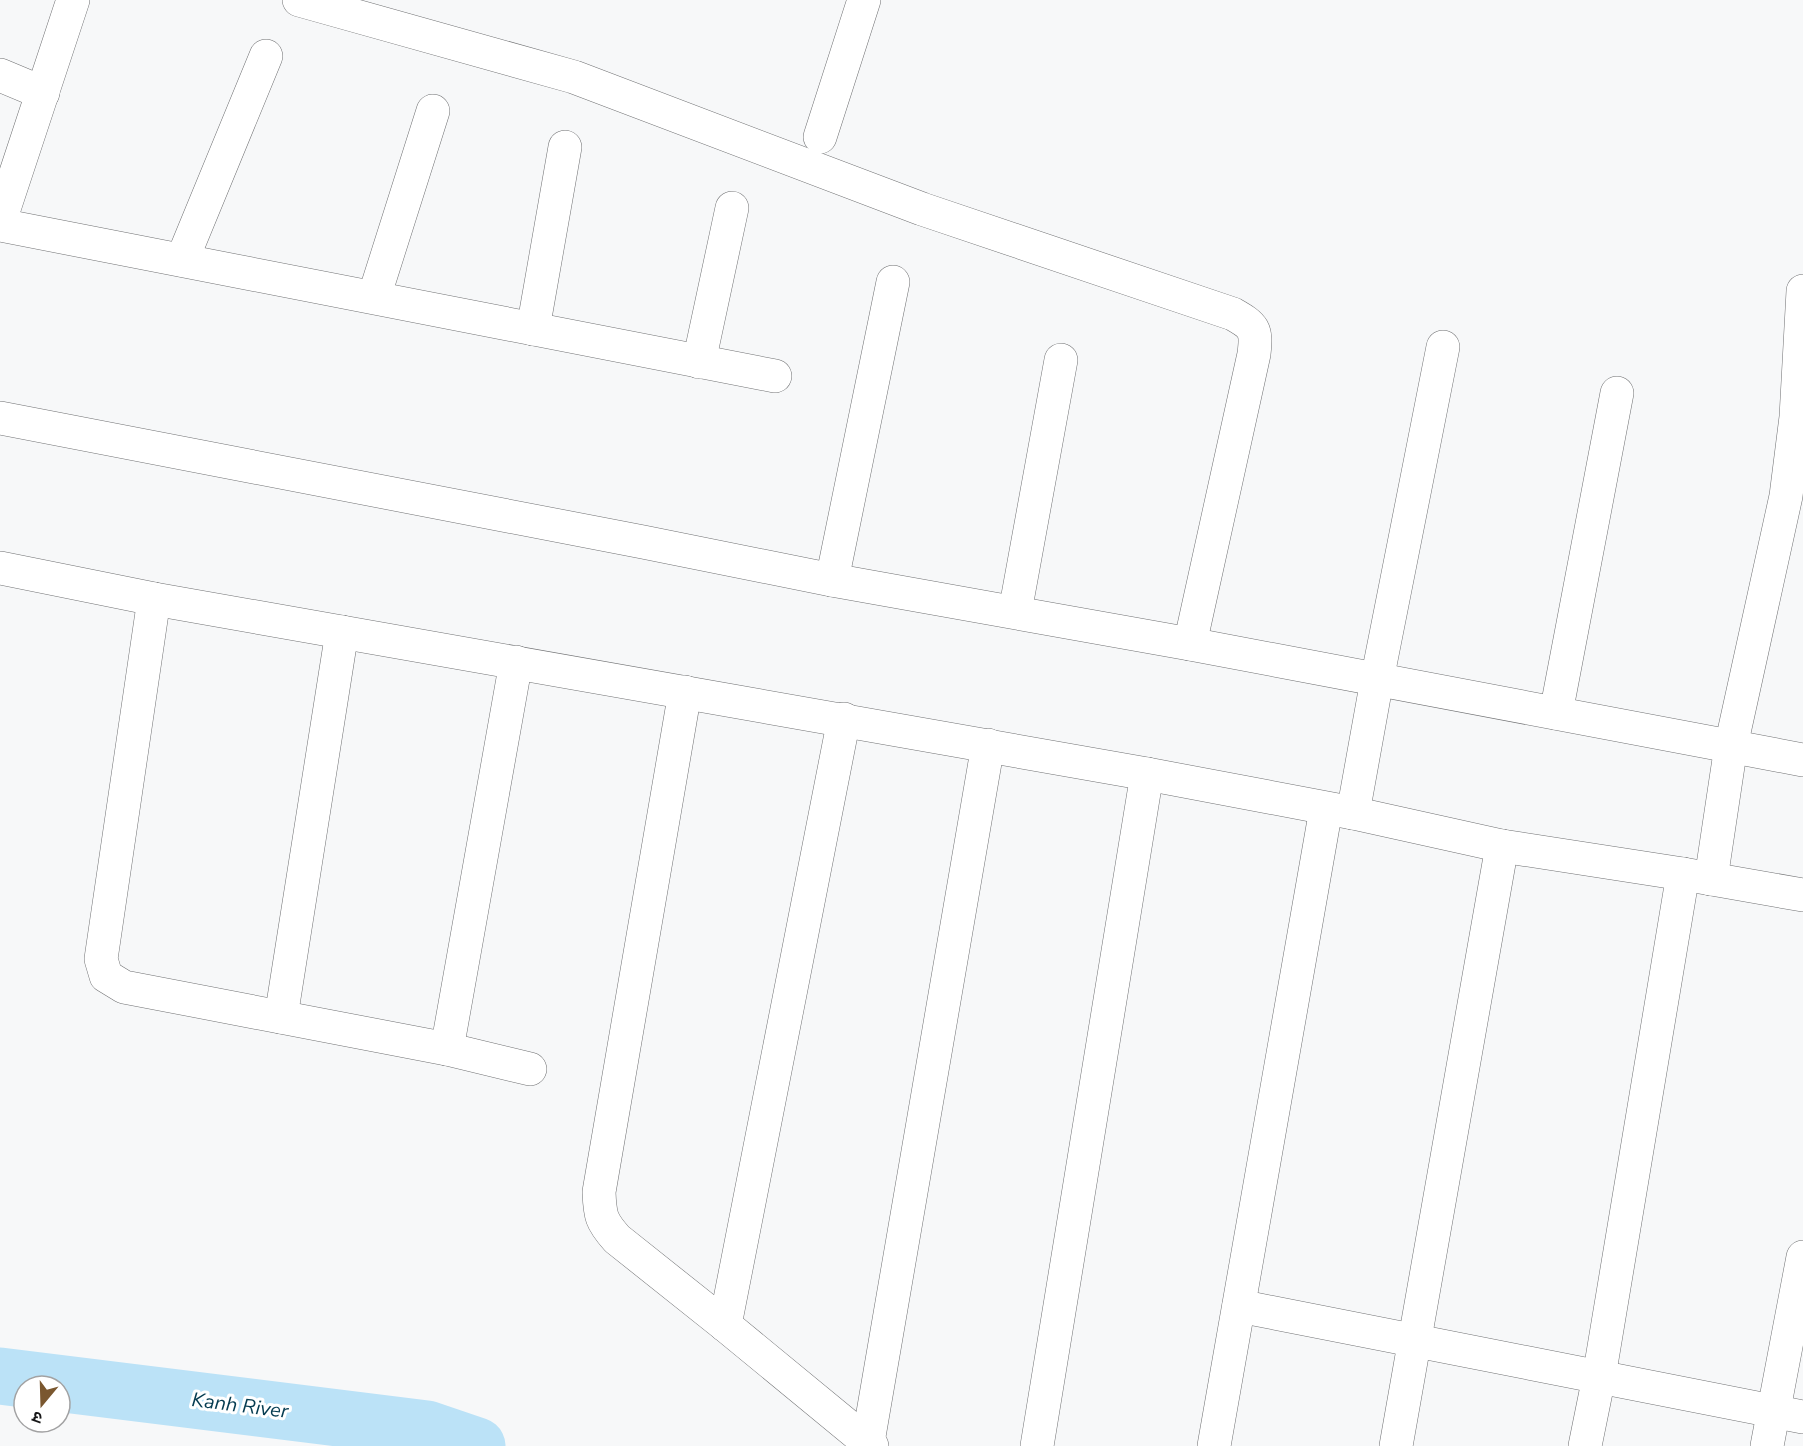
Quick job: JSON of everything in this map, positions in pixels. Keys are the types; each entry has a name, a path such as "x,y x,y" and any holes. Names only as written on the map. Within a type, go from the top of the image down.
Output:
{"street":[{"path":"73,0 0,223 775,376"},
{"path":"299,0 574,78 922,210 1233,314 1250,324 1256,338 1254,354 1190,644"},
{"path":"820,137 864,0"},
{"path":"182,260 266,56"},
{"path":"0,75 43,93"},
{"path":"374,297 433,111"},
{"path":"533,329 565,147"},
{"path":"699,362 732,208"},
{"path":"832,580 892,282"},
{"path":"1585,1446 1697,877 1731,746 1786,496 1799,410 1803,291"},
{"path":"1214,1446 1239,1306 1340,811 1377,680 1443,347"},
{"path":"1015,612 1061,360"},
{"path":"1556,713 1617,393"},
{"path":"0,418 832,580 1190,644 1803,759"},
{"path":"0,568 154,599 1147,774 1340,811 1502,846 1803,896"},
{"path":"154,599 100,959 106,976 124,987 447,1049 530,1069"},
{"path":"281,1017 342,632"},
{"path":"447,1049 516,662"},
{"path":"685,692 599,1192 600,1209 604,1224 617,1239 870,1444 988,745"},
{"path":"725,1325 844,719"},
{"path":"1037,1446 1147,774"},
{"path":"1396,1446 1502,846"},
{"path":"1767,1446 1788,1414 1803,1257"},
{"path":"1239,1306 1788,1414"}],"waterway":[{"name":"Kanh River","path":"0,1376 427,1429 477,1446"}]}
